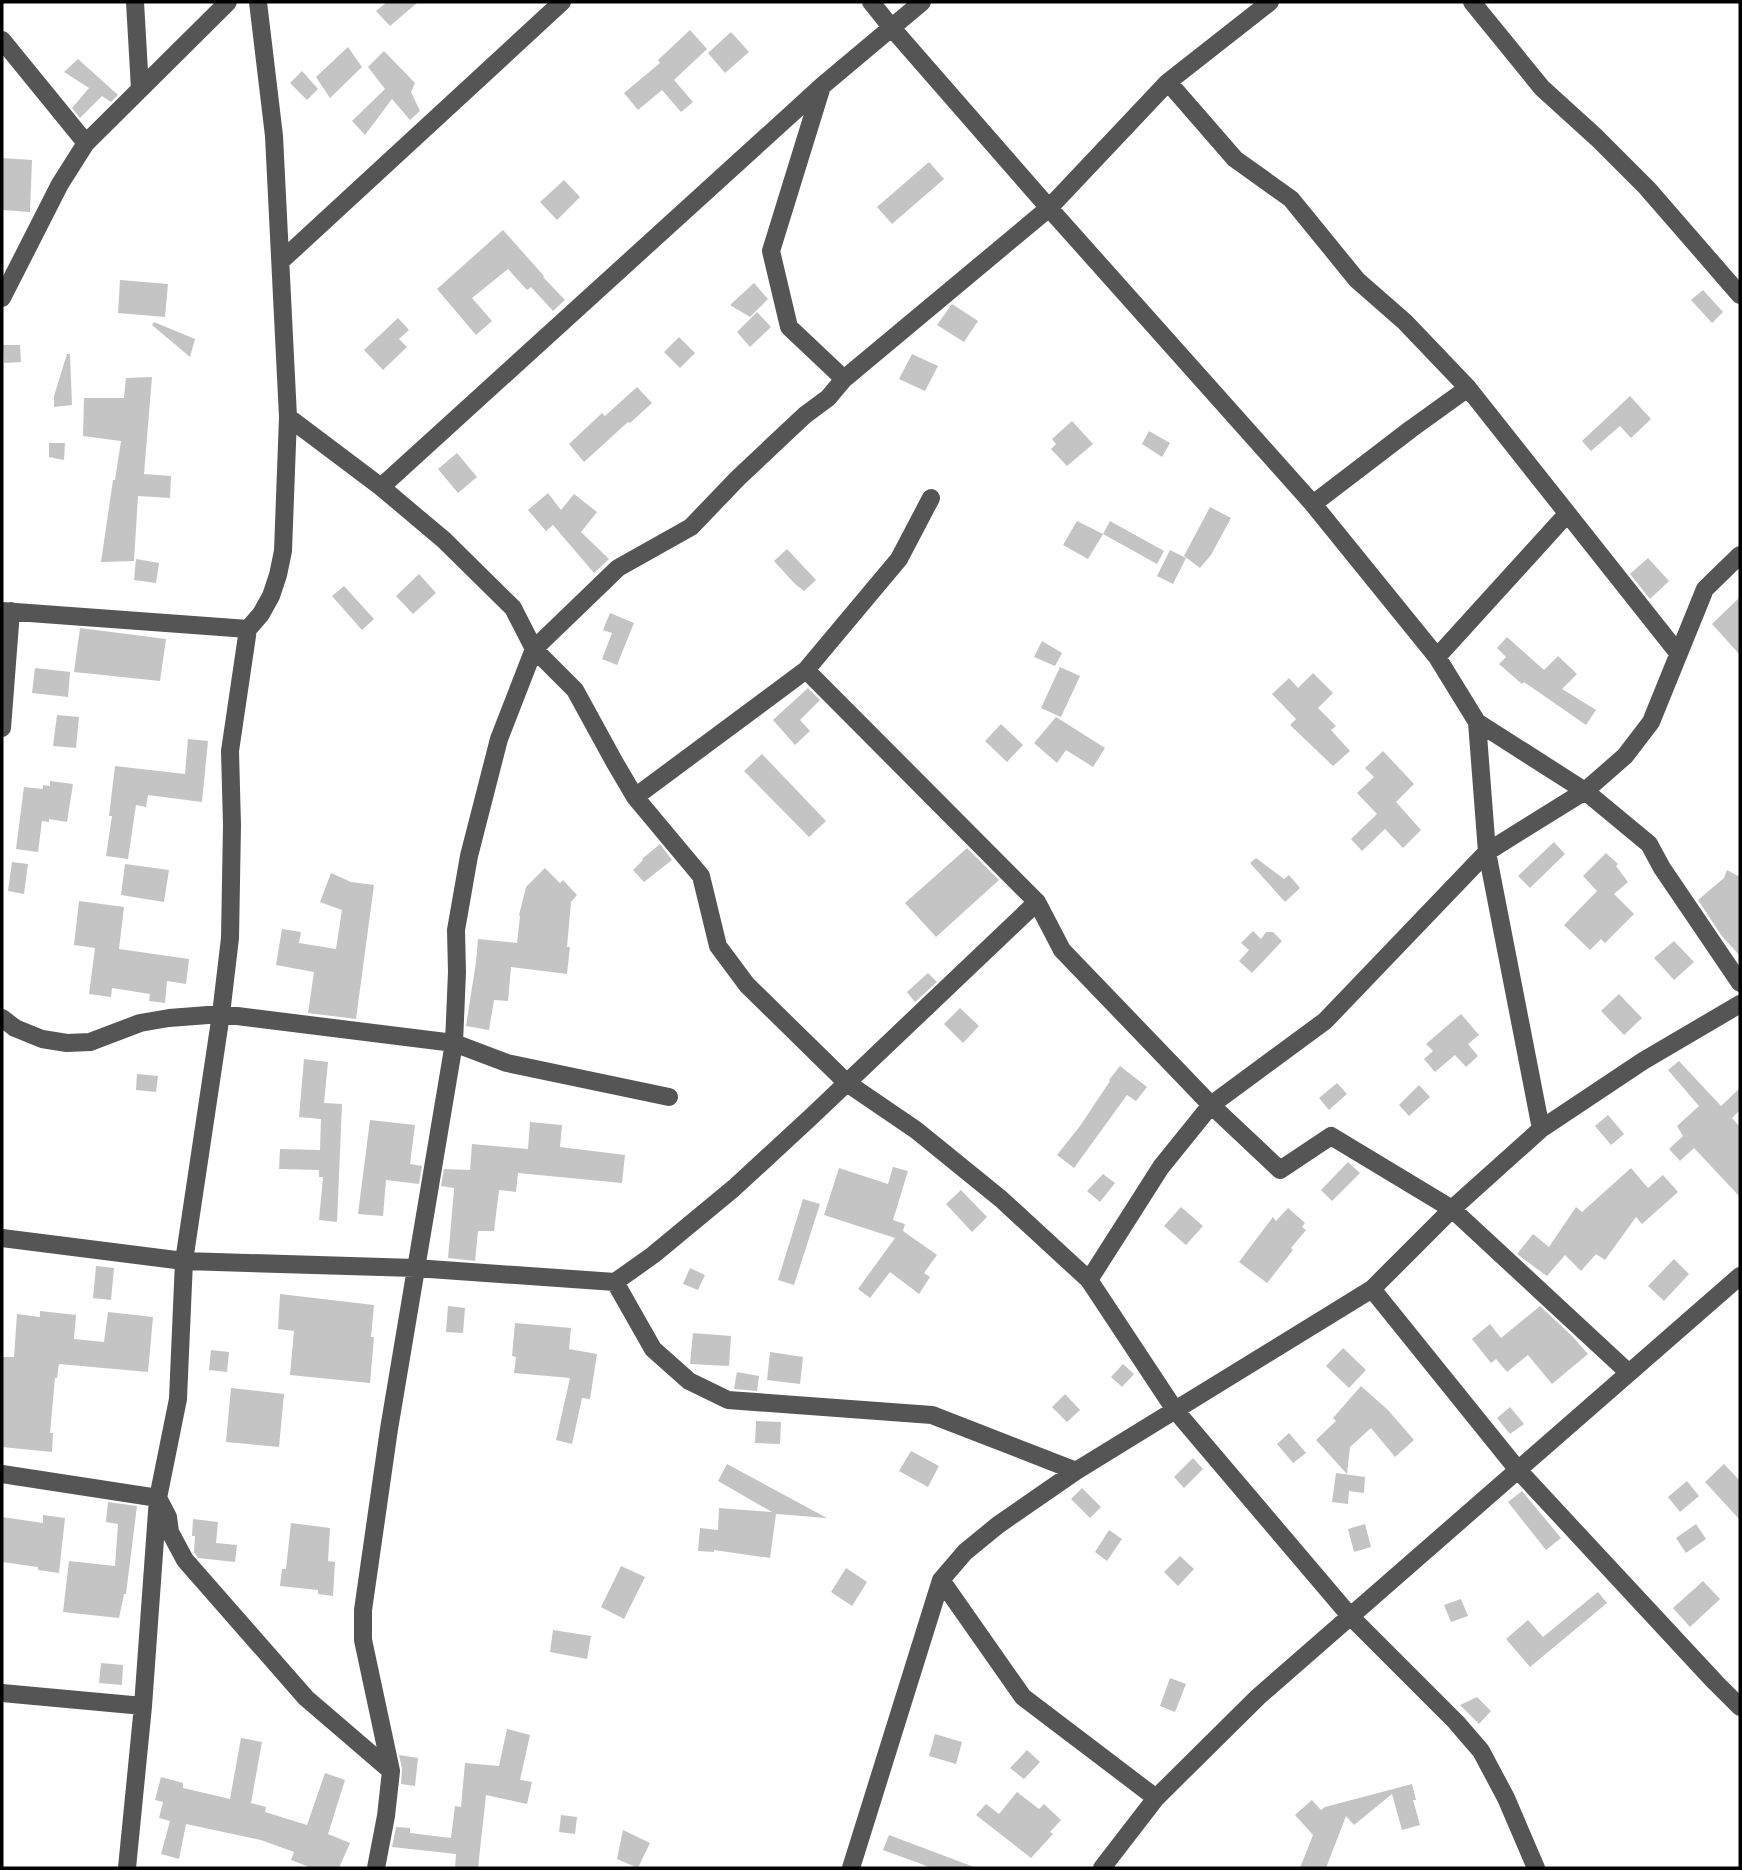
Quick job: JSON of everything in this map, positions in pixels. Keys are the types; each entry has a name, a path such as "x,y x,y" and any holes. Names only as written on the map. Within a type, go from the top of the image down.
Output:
{"street":[{"path":"135,2 140,89"},
{"path":"2,298 60,184 86,143 228,2"},
{"path":"127,1868 159,1498 178,1399 184,1261 230,938 230,751 248,629 271,596 283,551 288,417 281,261 274,136 258,2"},
{"path":"281,261 562,2"},
{"path":"871,2 1049,208 1313,504 1437,657 1477,722 1585,791 1649,844 1662,868 1740,982"},
{"path":"381,487 822,86 922,2"},
{"path":"376,1868 391,1771 363,1640 362,1624 389,1429 454,1043 456,930 469,856 499,739 534,649 618,569 691,527 738,478 805,415 828,398 844,379 1049,208 1168,82 1270,2"},
{"path":"1472,2 1542,88 1647,188 1740,295"},
{"path":"2,40 86,143"},
{"path":"1168,82 1235,159 1291,199 1357,281 1405,322 1468,388 1678,653"},
{"path":"822,86 771,251 789,327 844,379"},
{"path":"1313,504 1468,388"},
{"path":"288,417 381,487 444,540 513,608 534,649 575,690 635,797 701,876 718,946 747,985 847,1083 916,1130 1001,1199 1089,1280 1174,1410 1350,1616 1456,1722 1481,1751 1506,1798 1536,1868"},
{"path":"635,797 806,670 900,559 931,498"},
{"path":"1437,657 1567,514"},
{"path":"1089,1280 1161,1167 1211,1105 1325,1021 1487,852 1585,791 1625,757 1651,722 1704,589 1740,555"},
{"path":"2,728 6,611 248,629"},
{"path":"806,670 1037,902 1062,950 1211,1105 1280,1170 1331,1136 1452,1209 1629,1373"},
{"path":"1477,722 1487,852 1541,1129"},
{"path":"2,1238 184,1261 415,1268 615,1282 653,1255 734,1188 1037,902"},
{"path":"851,1868 941,1580 965,1552 989,1531 1076,1471 1372,1289 1452,1209 1541,1129 1643,1061 1740,1004"},
{"path":"2,1018 15,1028 42,1039 67,1043 90,1042 140,1023 221,1014 454,1043 507,1063 669,1097"},
{"path":"1102,1868 1156,1798 1258,1697 1740,1276"},
{"path":"615,1282 653,1349 689,1381 728,1400 932,1415 1076,1471"},
{"path":"1372,1289 1518,1470 1740,1707"},
{"path":"2,1474 159,1498"},
{"path":"159,1498 168,1517 170,1532 185,1560 306,1698 391,1771"},
{"path":"941,1580 1023,1697 1156,1798"},
{"path":"2,1693 143,1706"}],"building":[{"path":"387,2 418,2 390,26 376,11"},
{"path":"690,30 707,49 674,80 693,102 681,112 662,90 638,110 624,93 660,63 658,60"},
{"path":"731,32 749,52 725,73 708,53"},
{"path":"348,47 362,67 330,98 316,77"},
{"path":"384,51 415,83 411,92 420,111 410,120 392,99 365,135 352,121 385,89 368,67"},
{"path":"78,59 118,95 111,102 102,96 80,118 72,108 89,88 64,72"},
{"path":"302,71 318,89 307,100 290,83"},
{"path":"2,158 32,160 30,212 2,210"},
{"path":"929,162 944,179 892,224 877,207"},
{"path":"564,180 580,197 557,220 540,202"},
{"path":"503,230 565,300 553,311 531,287 527,290 508,269 472,298 492,321 476,335 437,289"},
{"path":"120,280 168,284 165,317 118,313"},
{"path":"754,283 768,299 750,317 730,305"},
{"path":"1703,290 1723,312 1712,323 1691,300"},
{"path":"952,304 978,321 964,342 937,325"},
{"path":"757,312 771,327 750,347 737,332"},
{"path":"398,318 409,330 399,339 407,347 383,370 364,350"},
{"path":"154,322 195,339 190,357 152,325"},
{"path":"679,337 695,353 680,368 664,352"},
{"path":"3,345 20,345 21,362 4,363"},
{"path":"67,354 70,354 72,405 54,407 54,396"},
{"path":"912,354 938,366 925,391 899,379"},
{"path":"152,377 144,474 171,476 170,498 138,496 134,561 101,562 121,441 83,436 84,398 124,398 126,378"},
{"path":"637,387 652,403 584,462 569,444 602,413 605,416"},
{"path":"1630,396 1651,419 1631,438 1620,426 1591,451 1582,441"},
{"path":"1072,421 1093,444 1067,466 1051,449 1056,444 1052,439"},
{"path":"1149,431 1170,443 1162,457 1142,444"},
{"path":"49,443 65,443 64,460 49,457"},
{"path":"457,453 477,477 458,493 438,469"},
{"path":"548,493 561,510 574,494 597,512 581,532 609,559 594,573 553,525 546,531 528,510"},
{"path":"1210,507 1231,518 1211,555 1200,568 1184,556"},
{"path":"1077,521 1103,534 1088,559 1063,545"},
{"path":"1110,521 1164,551 1157,564 1103,534"},
{"path":"787,549 816,580 804,591 774,561"},
{"path":"1170,550 1186,558 1173,584 1157,576"},
{"path":"1648,558 1669,581 1650,599 1630,574"},
{"path":"136,559 159,563 156,583 134,580"},
{"path":"419,574 436,593 413,614 396,596"},
{"path":"344,586 374,619 362,630 332,596"},
{"path":"1740,597 1740,655 1712,624"},
{"path":"610,613 634,623 617,665 602,659 612,633 603,630"},
{"path":"80,628 166,639 160,681 74,672"},
{"path":"1507,637 1544,670 1558,656 1577,674 1562,689 1596,710 1586,725 1524,682 1522,684 1499,664 1506,657 1497,648"},
{"path":"1042,641 1062,653 1055,666 1034,657"},
{"path":"1060,667 1080,676 1061,717 1041,708"},
{"path":"35,668 70,672 68,697 32,693"},
{"path":"1313,673 1333,693 1318,708 1336,726 1331,730 1350,751 1333,766 1290,725 1296,719 1272,694 1289,678 1298,688"},
{"path":"808,688 820,700 800,720 810,731 795,745 773,720"},
{"path":"57,715 79,717 76,748 53,746"},
{"path":"1056,717 1105,748 1093,767 1066,750 1057,763 1034,743"},
{"path":"1001,724 1023,745 1007,762 985,741"},
{"path":"188,739 208,741 202,802 148,795 146,807 136,805 128,859 106,856 115,766 185,774"},
{"path":"1383,751 1414,784 1396,802 1421,830 1403,848 1385,829 1362,851 1351,839 1377,814 1357,793 1374,777 1365,768"},
{"path":"762,754 826,821 809,837 744,771"},
{"path":"50,781 73,784 67,822 49,819 49,822 42,821 38,852 16,849 24,787 43,789 43,785 50,786"},
{"path":"1554,842 1565,854 1530,888 1518,876"},
{"path":"660,844 672,860 644,882 633,870"},
{"path":"967,848 999,880 936,937 905,903"},
{"path":"1606,853 1618,864 1616,866 1628,882 1614,894 1634,914 1605,943 1601,939 1590,950 1564,925 1597,891 1583,876"},
{"path":"1256,858 1284,879 1289,875 1300,888 1285,902 1250,863"},
{"path":"12,862 28,864 24,894 8,891"},
{"path":"125,864 169,870 164,902 121,895"},
{"path":"545,868 560,883 563,880 577,895 571,902 567,974 511,967 508,1001 494,1000 489,1030 466,1026 478,939 517,943 519,915 526,887"},
{"path":"1727,870 1740,877 1740,956 1721,935 1698,900 1724,878"},
{"path":"331,873 351,882 374,885 356,1019 308,1013 314,972 276,965 282,929 301,932 299,943 336,949 342,910 320,902"},
{"path":"79,901 124,907 119,949 189,959 186,984 167,981 165,1003 149,1001 150,994 112,988 111,997 89,994 95,948 74,945"},
{"path":"1253,931 1261,939 1266,932 1273,932 1282,941 1252,973 1239,961 1249,950 1241,943"},
{"path":"1674,941 1694,962 1674,980 1654,958"},
{"path":"928,973 937,982 915,1002 907,992"},
{"path":"1619,994 1642,1018 1624,1035 1601,1011"},
{"path":"960,1008 979,1026 963,1043 944,1024"},
{"path":"1461,1014 1479,1035 1468,1044 1478,1056 1466,1067 1455,1055 1435,1072 1424,1059 1433,1051 1426,1044"},
{"path":"304,1059 328,1062 324,1103 342,1104 337,1222 319,1220 323,1177 319,1177 319,1170 279,1169 280,1149 320,1150 321,1119 299,1117"},
{"path":"1679,1061 1721,1106 1740,1088 1740,1110 1732,1118 1740,1127 1740,1197 1694,1148 1680,1161 1669,1149 1683,1136 1677,1126 1699,1106 1668,1070"},
{"path":"1120,1066 1147,1087 1136,1101 1127,1095 1074,1168 1057,1155"},
{"path":"137,1074 158,1076 156,1092 136,1090"},
{"path":"1337,1083 1347,1094 1329,1110 1319,1098"},
{"path":"1419,1085 1430,1097 1409,1116 1399,1105"},
{"path":"1608,1115 1624,1134 1611,1145 1595,1126"},
{"path":"370,1120 415,1125 410,1164 422,1166 419,1184 386,1180 383,1216 358,1214"},
{"path":"530,1122 562,1125 560,1147 625,1155 622,1183 518,1173 516,1192 499,1190 494,1231 478,1231 475,1261 448,1258 454,1188 441,1186 444,1169 470,1170 472,1144 528,1149"},
{"path":"1348,1162 1360,1173 1332,1201 1321,1190"},
{"path":"893,1167 908,1171 893,1220 905,1224 903,1231 937,1255 924,1273 930,1277 919,1294 890,1272 870,1298 858,1289 895,1238 824,1215 839,1168 888,1184"},
{"path":"1631,1168 1648,1188 1663,1175 1678,1192 1642,1224 1636,1217 1605,1260 1596,1254 1581,1271 1565,1255 1547,1276 1517,1254 1533,1234 1549,1247 1576,1207 1582,1212"},
{"path":"1103,1174 1115,1183 1100,1202 1087,1191"},
{"path":"961,1190 987,1217 972,1232 946,1204"},
{"path":"803,1199 820,1204 794,1285 778,1280"},
{"path":"1181,1207 1203,1226 1186,1245 1164,1226"},
{"path":"1288,1208 1305,1223 1302,1227 1306,1230 1267,1283 1239,1262 1273,1217 1276,1221"},
{"path":"1674,1259 1689,1274 1664,1301 1648,1286"},
{"path":"96,1266 114,1268 111,1300 93,1298"},
{"path":"690,1268 705,1275 698,1290 683,1284"},
{"path":"280,1294 374,1305 370,1383 290,1375 294,1331 278,1329"},
{"path":"448,1306 465,1308 463,1333 446,1332"},
{"path":"1540,1306 1588,1354 1552,1384 1528,1355 1507,1372 1496,1359 1491,1363 1472,1339 1490,1324 1501,1338"},
{"path":"40,1311 76,1315 74,1339 104,1342 108,1312 153,1317 148,1372 59,1364 55,1378 50,1433 53,1433 52,1452 2,1447 2,1357 14,1357 17,1314 40,1317"},
{"path":"515,1323 571,1328 569,1349 597,1354 590,1399 582,1398 572,1444 556,1440 570,1378 514,1373 516,1357 512,1356"},
{"path":"693,1333 731,1336 729,1366 690,1364"},
{"path":"1343,1348 1366,1370 1349,1388 1326,1366"},
{"path":"211,1350 229,1352 227,1372 209,1370"},
{"path":"770,1352 803,1357 800,1384 767,1380"},
{"path":"1123,1364 1134,1374 1122,1387 1111,1377"},
{"path":"737,1372 759,1376 757,1391 734,1389"},
{"path":"1361,1386 1388,1410 1414,1440 1395,1457 1371,1428 1350,1447 1347,1474 1316,1440 1336,1421 1333,1418"},
{"path":"231,1388 284,1394 279,1447 226,1442"},
{"path":"1065,1394 1080,1410 1067,1422 1052,1407"},
{"path":"1510,1407 1524,1424 1510,1434 1497,1418"},
{"path":"756,1421 781,1422 780,1444 755,1443"},
{"path":"1289,1433 1306,1453 1293,1463 1277,1444"},
{"path":"911,1451 939,1466 928,1487 899,1471"},
{"path":"1193,1458 1203,1469 1184,1488 1174,1477"},
{"path":"727,1464 827,1518 776,1514 770,1558 714,1550 698,1551 700,1528 718,1530 719,1508 772,1512 718,1481"},
{"path":"1724,1464 1740,1481 1740,1520 1705,1482"},
{"path":"1336,1473 1365,1477 1364,1493 1349,1491 1348,1504 1332,1502"},
{"path":"1687,1481 1699,1496 1680,1512 1668,1497"},
{"path":"1082,1488 1101,1507 1090,1518 1071,1499"},
{"path":"1522,1491 1561,1538 1546,1550 1508,1502"},
{"path":"108,1502 137,1506 126,1594 119,1618 63,1612 69,1561 115,1566 118,1524 106,1522"},
{"path":"43,1515 65,1518 59,1573 2,1562 2,1517 43,1523"},
{"path":"193,1519 218,1522 216,1543 237,1545 235,1562 198,1558 194,1552"},
{"path":"291,1523 330,1528 328,1561 335,1562 333,1596 318,1594 318,1590 280,1586 282,1569 286,1569"},
{"path":"1365,1524 1371,1547 1354,1552 1348,1529"},
{"path":"1696,1524 1706,1539 1686,1553 1676,1538"},
{"path":"1109,1530 1122,1539 1107,1561 1095,1552"},
{"path":"1180,1556 1194,1569 1178,1586 1164,1572"},
{"path":"621,1566 645,1577 624,1619 601,1607"},
{"path":"846,1568 867,1582 852,1606 831,1592"},
{"path":"1703,1581 1720,1599 1690,1627 1673,1608"},
{"path":"1598,1592 1607,1603 1530,1667 1506,1639 1528,1620 1543,1637"},
{"path":"1461,1599 1468,1616 1451,1622 1444,1605"},
{"path":"553,1630 591,1636 587,1659 550,1652"},
{"path":"101,1663 123,1665 122,1685 99,1683"},
{"path":"1170,1678 1186,1684 1175,1712 1160,1706"},
{"path":"1477,1697 1491,1711 1479,1724 1460,1705"},
{"path":"507,1729 530,1735 520,1780 532,1782 527,1804 486,1795 478,1868 455,1868 456,1854 392,1847 396,1827 410,1828 410,1833 451,1838 455,1806 461,1807 465,1763 499,1766"},
{"path":"935,1734 962,1742 956,1764 929,1756"},
{"path":"241,1738 262,1742 251,1803 266,1807 265,1812 307,1825 325,1773 345,1780 328,1834 350,1843 339,1868 312,1868 291,1860 294,1852 261,1840 186,1824 179,1859 161,1854 170,1821 159,1818 163,1802 155,1800 161,1777 183,1783 183,1788 230,1799"},
{"path":"1027,1750 1040,1762 1024,1779 1010,1768"},
{"path":"399,1755 418,1758 415,1786 401,1784"},
{"path":"1412,1784 1420,1825 1402,1830 1392,1794 1354,1825 1346,1816 1326,1868 1300,1868 1313,1835 1295,1815 1312,1800 1321,1810"},
{"path":"1017,1792 1039,1809 1044,1804 1061,1820 1050,1832 1053,1834 1031,1858 976,1815 986,1804 999,1814"},
{"path":"561,1815 577,1817 575,1834 559,1832"},
{"path":"623,1830 650,1843 638,1868 617,1859"},
{"path":"889,1835 974,1867 932,1868 883,1850"}]}
